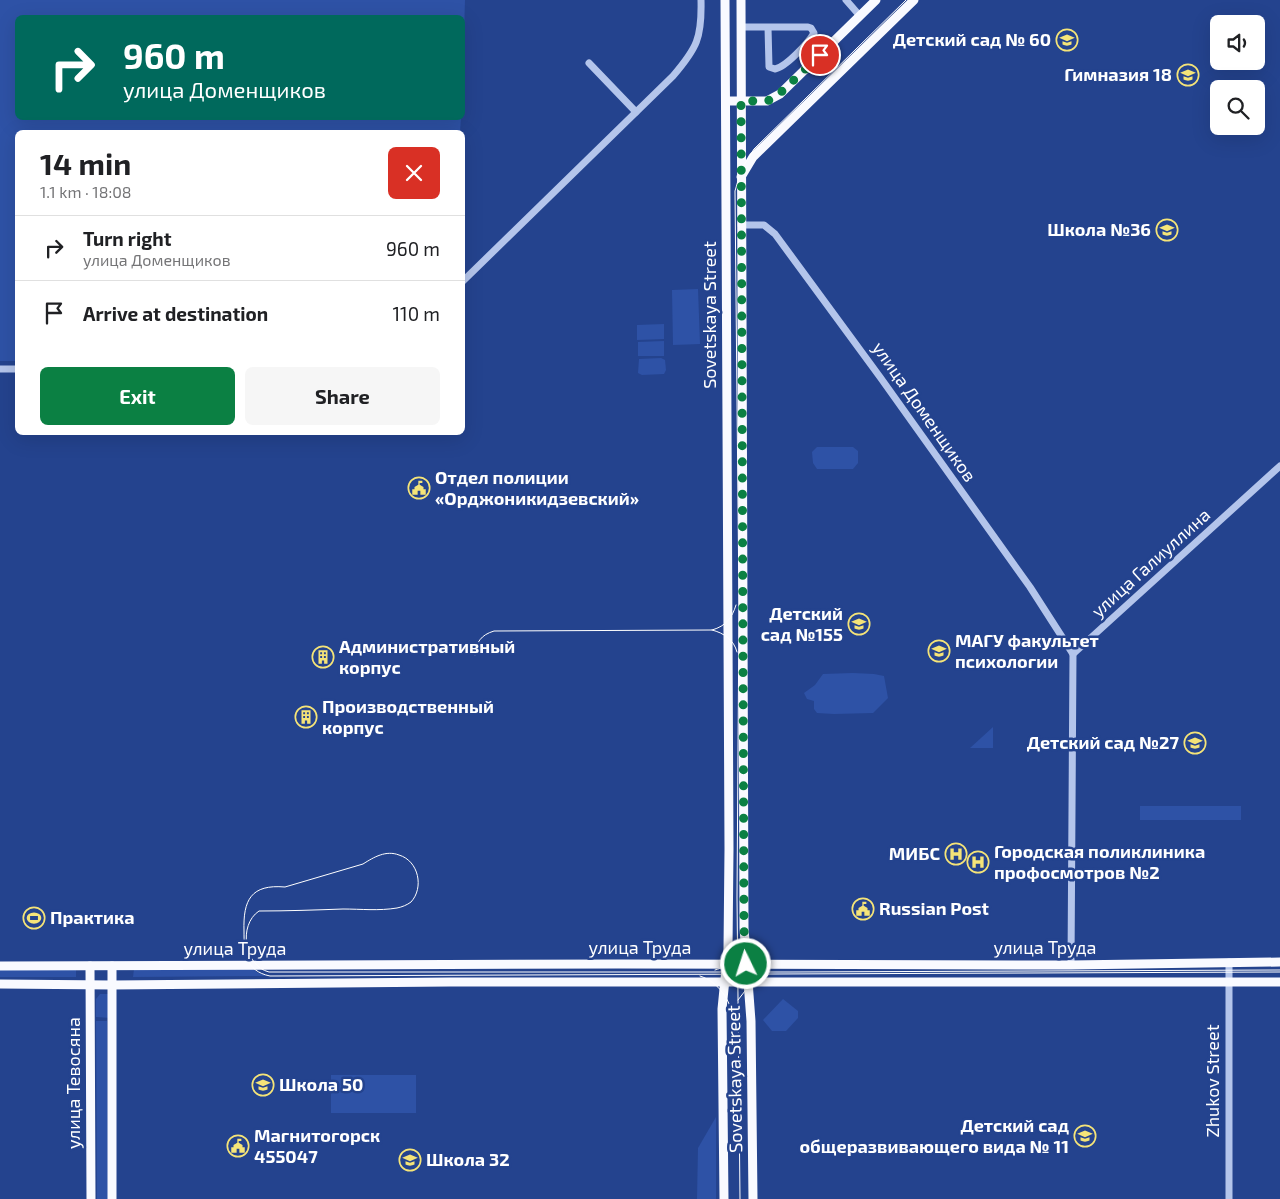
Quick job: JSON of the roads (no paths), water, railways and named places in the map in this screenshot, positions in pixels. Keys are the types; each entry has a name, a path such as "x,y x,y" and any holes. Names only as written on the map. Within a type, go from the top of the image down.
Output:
{"main road":[{"name":"Sovetskaya Street","path":"724,1199 722,1021 727,965 729,868 725,0"},
{"name":"Sovetskaya Street","path":"741,0 744,928 751,1039 752,1199"},
{"path":"726,101 767,101 780,94 876,0"},
{"path":"741,177 753,157 914,0"},
{"name":"улица Доменщиков","path":"726,225 741,225"},
{"path":"728,630 743,629"},
{"name":"улица Труда","path":"0,966 1071,965 1280,962"},
{"name":"улица Тевосяна","path":"90,966 91,1199"},
{"path":"112,966 112,1199"},
{"name":"улица Труда","path":"0,984 1280,982"}],"street":[{"path":"465,279 673,76 690,56 698,39 702,21 701,0"},
{"path":"849,1 860,16"},
{"path":"741,27 768,27 808,27 814,33 783,66 775,69 769,67 768,27"},
{"path":"589,63 636,112"},
{"name":"улица Доменщиков","path":"741,225 764,225 775,234 1030,587 1073,654"},
{"path":"0,369 15,369"},
{"name":"улица Галиуллина","path":"1073,654 1280,466"},
{"path":"1071,965 1073,654"},
{"name":"Zhukov Street","path":"1228,962 1229,1199"}],"tram line":[{"path":"740,1199 737,897 739,607 735,191 741,170 754,149 906,0"},
{"path":"475,655 480,640 494,631 712,630 728,621 736,605"},
{"path":"712,630 728,638 734,644 737,652"},
{"path":"1280,970 269,972 254,962 249,954 246,935 252,917 259,911 384,909 399,908 411,902 415,896 418,883 415,869 406,858 389,853 363,864 285,887 264,888 257,891 251,896 245,911 244,920 245,946 248,960 255,970 270,976 1280,972"},
{"path":"715,970 724,966 729,960 733,942"},
{"path":"738,1000 745,991 768,975"},
{"path":"700,976 713,983 723,993 730,1005 734,1019"}],"place":[{"name":"Детский сад № 60","path":"1067,40"},
{"name":"Гимназия 18","path":"1188,75"},
{"name":"Школа №36","path":"1167,230"},
{"name":"Отдел полиции «Орджоникидзевский»","path":"419,488"},
{"name":"Детский сад №155","path":"859,624"},
{"name":"МАГУ факультет психологии","path":"939,651"},
{"name":"Административный корпус","path":"323,657"},
{"name":"Производственный корпус","path":"306,717"},
{"name":"Детский сад №27","path":"1195,743"},
{"name":"МИБС","path":"956,854"},
{"name":"Городская поликлиника профосмотров №2","path":"978,862"},
{"name":"Russian Post","path":"863,909"},
{"name":"Практика","path":"34,918"},
{"name":"Школа 50","path":"263,1085"},
{"name":"Детский сад общеразвивающего вида № 11","path":"1085,1136"},
{"name":"Магнитогорск 455047","path":"238,1146"},
{"name":"Школа 32","path":"410,1160"}]}
